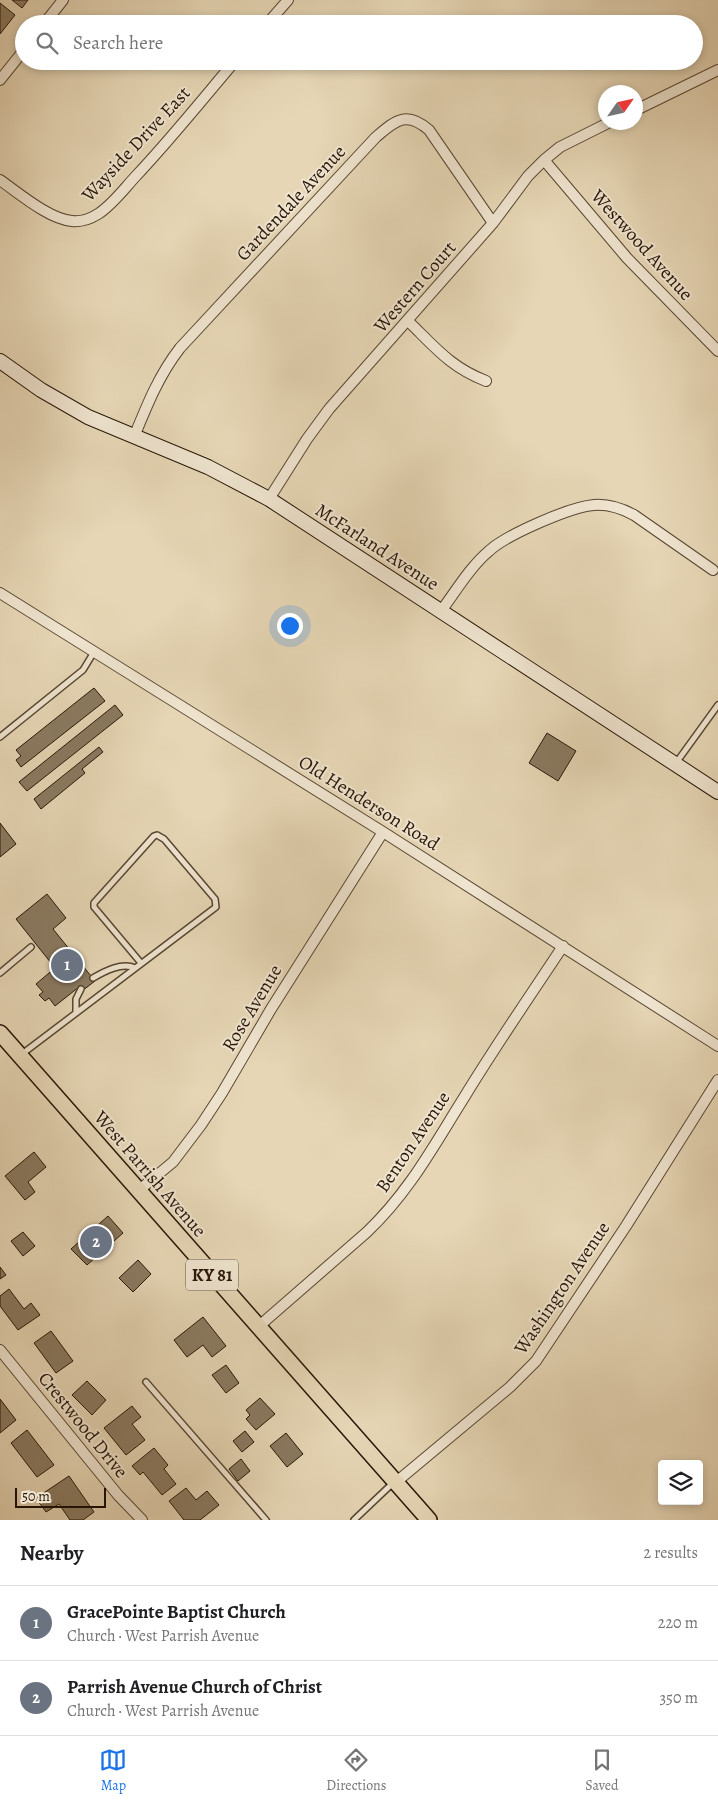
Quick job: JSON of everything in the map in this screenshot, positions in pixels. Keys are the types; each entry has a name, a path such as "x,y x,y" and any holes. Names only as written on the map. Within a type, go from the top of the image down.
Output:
{"main road":[{"name":"West Parrish Avenue","path":"0,1033 395,1482 424,1518"}],"street":[{"path":"51,15 63,0"},
{"path":"276,15 288,0"},
{"path":"0,80 15,61"},
{"name":"Wayside Drive East","path":"0,180 48,213 60,219 73,222 86,220 110,204 148,163 227,70"},
{"path":"643,107 717,72"},
{"name":"Gardendale Avenue","path":"134,437 155,386 180,348 376,137 394,122 403,119 413,119 421,123 428,130 493,223"},
{"name":"Western Court","path":"269,499 329,409 493,223 528,176 560,147 598,128"},
{"name":"Westwood Avenue","path":"544,160 627,258 718,351"},
{"path":"408,321 448,361 468,374 486,381"},
{"name":"McFarland Avenue","path":"0,361 41,390 88,417 208,467 269,499 718,792"},
{"path":"441,611 479,560 500,542 557,515 594,505 614,507 634,515 713,570"},
{"name":"Old Henderson Road","path":"0,593 383,832 718,1046"},
{"name":"Rose Avenue","path":"138,1191 173,1162 201,1125 222,1093 271,1008 383,832"},
{"name":"Benton Avenue","path":"258,1327 367,1232 404,1191 425,1162 514,1019 563,946"},
{"name":"Washington Avenue","path":"395,1482 510,1387 536,1361 718,1080"},
{"name":"Crestwood Drive","path":"0,1350 118,1495 142,1520"}],"lane":[{"path":"0,737 83,670 94,652"},
{"path":"676,764 718,704"},
{"path":"20,1056 216,906 215,899 164,839 157,835 154,836 94,903 94,907 141,963"},
{"path":"0,973 31,947"},
{"path":"93,978 124,966 135,968"},
{"path":"76,1013 76,999 81,989"},
{"path":"146,1382 266,1520"},
{"path":"354,1520 395,1482"}],"building":[{"path":"12,0 28,0 22,8"},
{"path":"0,3 15,15 0,34"},
{"path":"94,688 105,701 21,767 16,760 21,756 16,750"},
{"path":"115,705 123,715 27,791 19,782"},
{"path":"547,733 576,751 558,781 529,763"},
{"path":"99,747 103,752 82,769 85,773 41,809 34,799"},
{"path":"0,823 16,844 0,857"},
{"path":"47,894 66,918 53,929 95,981 82,991 79,987 55,1006 49,998 45,1001 39,995 43,992 36,984 55,968 16,919"},
{"path":"34,1152 46,1167 28,1182 35,1192 25,1200 5,1176"},
{"path":"108,1216 123,1233 87,1265 71,1249"},
{"path":"23,1232 35,1246 23,1256 11,1241"},
{"path":"138,1260 151,1274 133,1292 119,1278"},
{"path":"0,1267 6,1275 0,1279"},
{"path":"9,1289 24,1309 31,1303 40,1315 18,1330 0,1306 0,1296"},
{"path":"203,1317 226,1346 212,1357 203,1345 187,1357 174,1340"},
{"path":"51,1331 73,1361 56,1373 34,1343"},
{"path":"226,1365 239,1383 226,1393 212,1375"},
{"path":"87,1381 106,1400 92,1415 72,1395"},
{"path":"260,1398 275,1414 256,1430 246,1419 250,1415 246,1410"},
{"path":"0,1399 16,1420 0,1433"},
{"path":"132,1406 141,1417 132,1424 145,1440 126,1455 104,1428"},
{"path":"27,1430 54,1465 37,1477 11,1443"},
{"path":"245,1431 254,1442 242,1452 233,1441"},
{"path":"286,1433 303,1454 287,1467 270,1446"},
{"path":"154,1448 168,1465 164,1469 176,1484 162,1495 143,1472 140,1475 132,1466"},
{"path":"241,1459 250,1471 238,1481 229,1469"},
{"path":"69,1476 94,1512 83,1520 70,1520 59,1504 46,1512 36,1498"},
{"path":"186,1488 196,1500 207,1491 219,1505 200,1520 184,1520 169,1501"}],"place":[{"name":"GracePointe Baptist Church","path":"67,965"},
{"name":"Parrish Avenue Church of Christ","path":"96,1242"}]}
